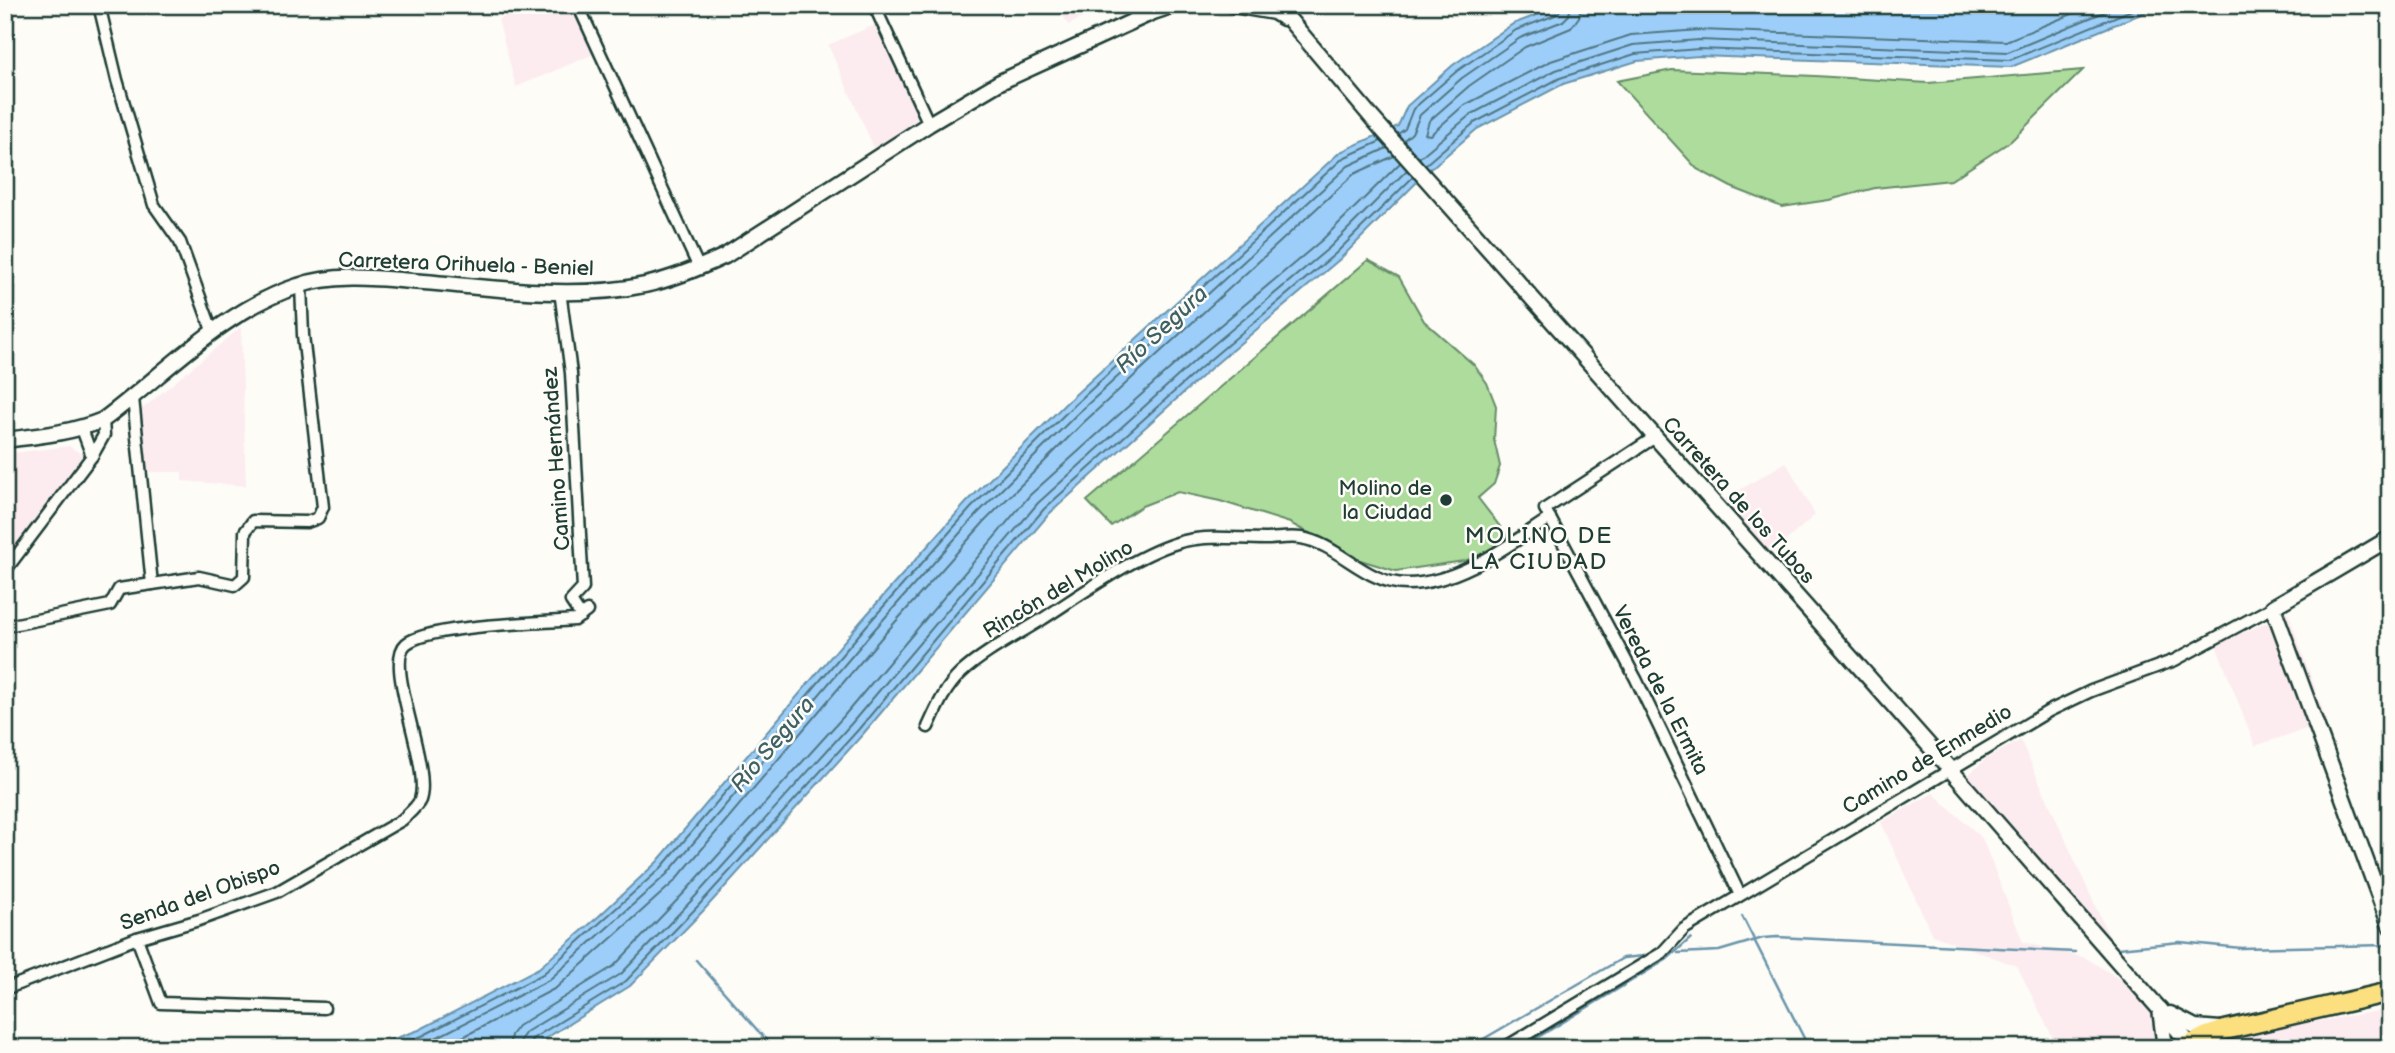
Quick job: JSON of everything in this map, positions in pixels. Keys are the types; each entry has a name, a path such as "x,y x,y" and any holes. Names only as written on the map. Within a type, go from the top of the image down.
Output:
{"highway":[{"path":"2187,1046 2225,1030 2390,992"}],"main road":[{"name":"Carretera Orihuela - Beniel","path":"5,440 58,434 82,429 103,420 213,333 273,295 301,285 368,278 560,291 626,289 663,281 699,268 736,248 929,124 1000,82 1157,8 1174,5"},
{"name":"Carretera de los Tubos","path":"1233,5 1274,12 1288,21"},
{"name":"Carretera de los Tubos","path":"1277,5 1373,119 2160,1008 2187,1046"},
{"name":"Camino de Enmedio","path":"2273,607 2390,538"},
{"path":"2273,607 2390,926"},
{"name":"Carretera de los Tubos","path":"2160,1008 2195,1027 2225,1030"},
{"path":"2160,1008 2165,1048"}],"street":[{"path":"99,5 117,80 154,205 180,242 213,333"},
{"path":"578,5 699,268"},
{"path":"874,5 929,124"},
{"path":"12,625 110,605 119,589 199,578 235,585 244,577 245,532 253,521 307,522 318,518 323,507 303,335 301,285"},
{"name":"Camino Hernández","path":"560,291 571,373 583,588 571,601 584,614"},
{"path":"132,398 152,584"},
{"path":"5,571 92,456 104,435 103,420"},
{"path":"82,429 92,456"},
{"path":"1550,518 1545,509 1655,438"},
{"name":"Rincón del Molino","path":"928,727 949,687 971,666 1098,583 1183,541 1219,537 1301,538 1323,546 1359,569 1381,579 1405,584 1466,570 1550,518"},
{"name":"Vereda de la Ermita","path":"1550,518 1636,678 1740,895"},
{"name":"Camino de Enmedio","path":"1504,1048 1662,953 1684,929 1950,768 2070,700 2175,660 2273,607"},
{"name":"Senda del Obispo","path":"5,989 136,937 199,920 277,892 402,820 419,803 422,788 401,679 399,657 406,644 433,633 575,620 584,614"},
{"path":"136,937 161,1003 324,1008"}],"shaded area":[{"path":"544,5 572,5 594,54 516,87 498,19"},
{"path":"1058,5 1109,5 1068,25"},
{"path":"879,23 921,117 874,148 828,45"},
{"path":"241,327 246,486 182,481 182,472 147,472 140,411"},
{"path":"69,446 85,456 5,564 5,454"},
{"path":"1786,462 1815,515 1770,555 1725,499"},
{"path":"2288,612 2327,722 2255,746 2216,645"},
{"path":"2021,740 2112,943 1967,776 1987,758"},
{"path":"1933,793 1982,838 2023,942 2086,958 2191,1024 2260,1031 2390,1009 2390,1048 2058,1048 2017,966 1932,935 1881,822"}],"green space":[{"path":"1672,70 1928,83 2083,70 2011,141 1951,180 1875,188 1829,200 1782,207 1731,187 1697,169 1617,81"},
{"path":"1368,260 1399,277 1424,321 1474,365 1487,383 1496,406 1494,440 1500,466 1494,484 1478,498 1511,541 1464,561 1396,571 1357,559 1290,523 1220,501 1178,492 1142,506 1111,526 1087,501"}],"water":[{"name":"Río Segura","path":"1563,5 2163,5 2011,67 1699,56 1637,61 1563,84 1477,129 1429,170 1340,259 1211,368 1049,514 863,734 703,911 630,986 530,1048 368,1048 419,1030 539,968 598,917 657,862 862,620 966,503 1065,404 1340,152 1398,126 1407,106 1453,65 1513,24"}],"waterway":[{"path":"1742,916 1809,1048"},
{"path":"1678,953 1719,951 1763,938 1777,937 2075,952"},
{"path":"1520,1048 1666,960 1691,938"},
{"path":"2118,948 2180,942 2241,948 2387,945"},
{"path":"1468,1048 1623,958 1644,956"},
{"path":"696,960 773,1048"}],"place":[{"name":"Molino de la Ciudad","path":"1446,500"}],"district":[{"name":"MOLINO DE LA CIUDAD","path":"1539,548"}]}
